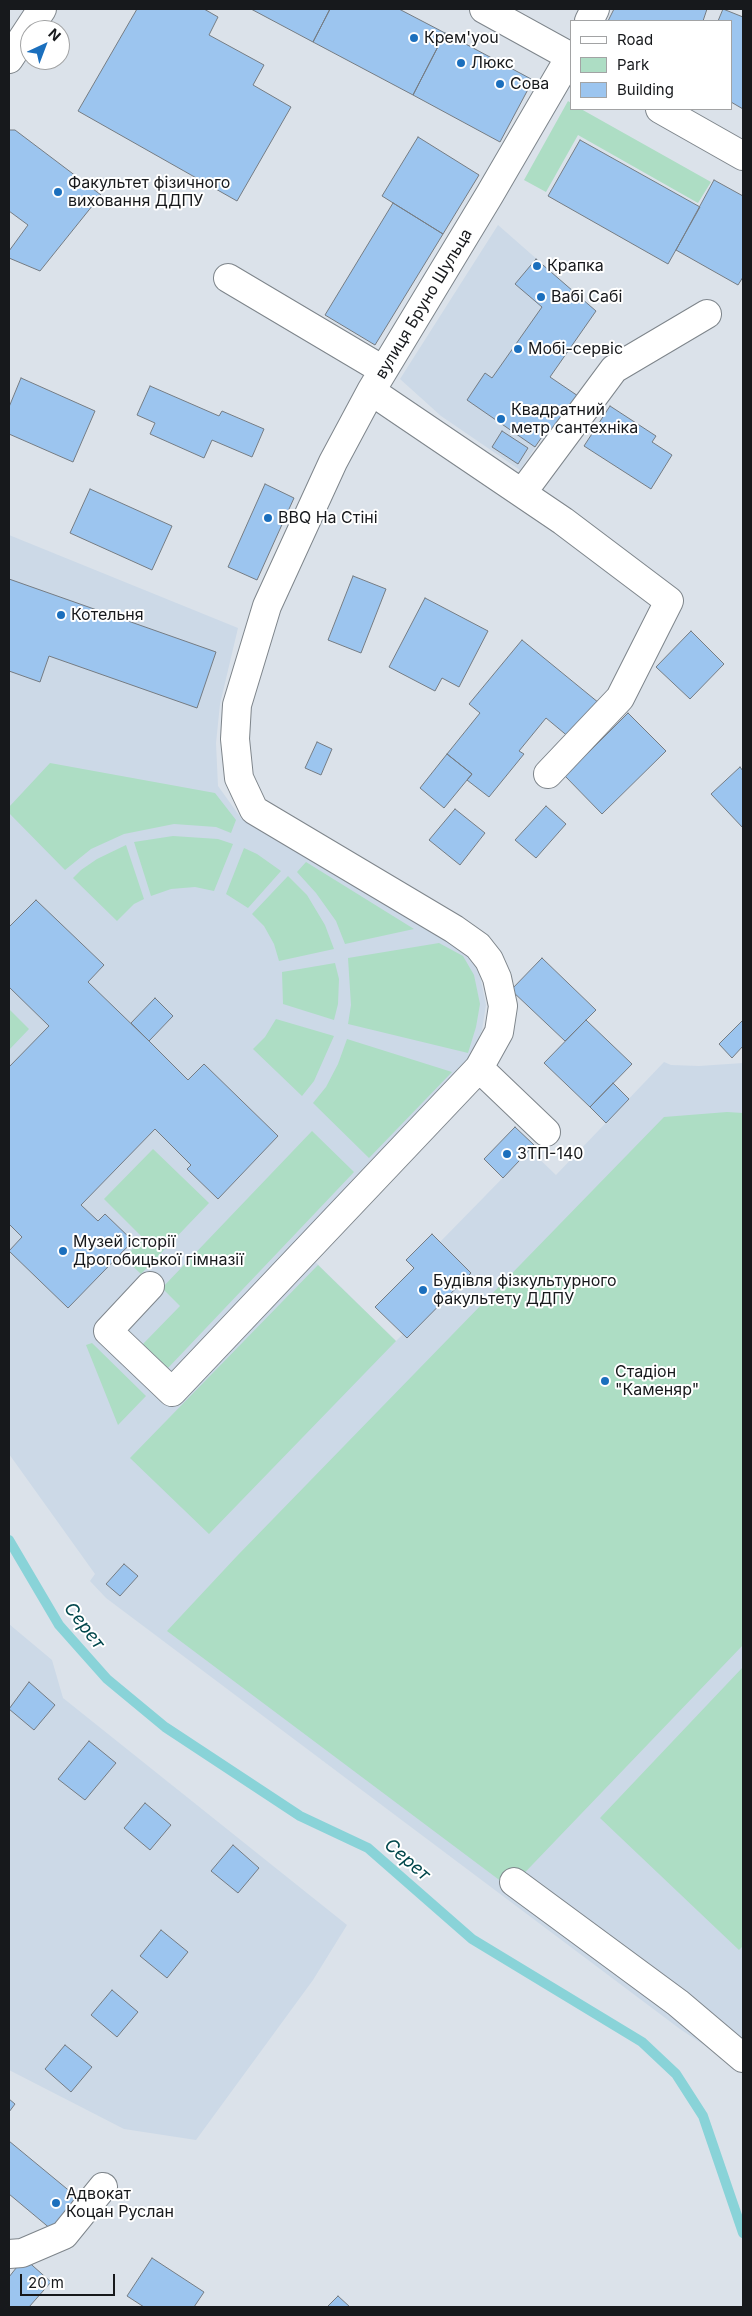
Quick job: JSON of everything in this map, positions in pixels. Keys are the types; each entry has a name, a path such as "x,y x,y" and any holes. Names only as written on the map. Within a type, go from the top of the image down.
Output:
{"street":[{"path":"9,59 42,9"},
{"path":"484,9 570,56"},
{"name":"вулиця Бруно Шульца","path":"548,774 620,698 669,601 522,493 377,380 490,194 570,56"},
{"path":"662,110 743,156"},
{"path":"150,1286 108,1331 172,1392 479,1068 499,1032 503,1006 497,978 489,960 478,946 454,929 254,810 239,778 235,739 237,705 267,606 330,470 377,380 228,278"},
{"path":"522,493 614,369 707,314"},
{"path":"479,1068 546,1132"},
{"path":"514,1882 678,2003 743,2058"},
{"path":"9,2254 22,2253 64,2234 103,2188"}],"shaded area":[{"path":"498,225 596,311 550,377 581,398 557,434 548,428 520,470 441,416 400,379"},
{"path":"9,535 238,628 220,704 216,743 218,786 241,818 471,956 480,976 486,1005 482,1030 472,1056 297,1244 396,1341 403,1334 375,1307 413,1268 406,1260 432,1234 440,1242 530,1150 556,1175 664,1062 671,1065 699,1066 743,1063 743,2071 680,2029 106,1598 90,1581 95,1574 9,1454"},
{"path":"9,1624 52,1660 63,1698 347,1925 313,1980 196,2140 124,2129 9,2070"}],"green space":[{"path":"568,101 570,102 570,110 583,110 711,182 698,203 578,135 546,192 524,180"},
{"path":"50,763 215,793 236,820 231,833 216,827 174,824 124,834 91,849 65,870 9,813 9,807"},
{"path":"173,836 218,839 233,844 214,891 195,887 171,889 151,896 134,842"},
{"path":"126,845 144,899 134,904 117,921 73,878 97,859"},
{"path":"244,848 257,854 281,871 248,908 226,894"},
{"path":"306,862 414,929 345,944 336,921 316,893 297,872"},
{"path":"288,876 307,895 325,925 334,949 279,961 274,944 264,926 252,914"},
{"path":"439,943 463,956 474,975 480,1004 476,1027 468,1053 348,1024 351,1005 348,958"},
{"path":"335,963 339,979 338,1004 334,1020 283,1004 282,972"},
{"path":"9,1009 29,1029 9,1050"},
{"path":"276,1019 334,1036 314,1081 302,1096 253,1049 265,1037"},
{"path":"347,1039 452,1072 369,1158 313,1103 326,1087 338,1064"},
{"path":"727,1112 743,1113 743,1645 510,1888 167,1631 237,1556 664,1117"},
{"path":"312,1131 354,1172 168,1368 143,1344 180,1306 162,1288"},
{"path":"153,1149 209,1203 141,1274 124,1258 143,1238 104,1199"},
{"path":"318,1265 396,1341 209,1534 130,1458"},
{"path":"92,1343 146,1396 118,1425 86,1345"},
{"path":"743,1667 743,1946 739,1950 600,1818"}],"building":[{"path":"137,9 204,9 218,17 209,35 264,65 253,85 291,107 237,201 78,111"},
{"path":"251,9 330,9 313,42"},
{"path":"330,9 399,9 445,33 413,95 313,42"},
{"path":"614,9 707,9 703,20 608,20"},
{"path":"723,9 743,17 743,109 732,103 732,20 718,20"},
{"path":"445,33 533,80 500,142 413,95"},
{"path":"9,130 15,130 101,195 40,271 9,258 9,251 28,225 9,211"},
{"path":"418,137 479,175 443,234 382,196"},
{"path":"580,140 700,207 668,264 548,196"},
{"path":"714,180 743,196 743,277 738,285 676,250"},
{"path":"393,203 443,234 375,345 325,315"},
{"path":"536,259 596,311 550,377 581,398 557,434 548,428 535,447 467,400 485,373 492,378 542,307 515,284"},
{"path":"21,378 95,411 73,462 9,434 9,407"},
{"path":"150,386 219,416 222,411 264,429 252,457 212,440 204,458 150,434 155,423 137,415"},
{"path":"610,406 656,436 652,442 672,455 651,489 584,446"},
{"path":"502,431 528,448 518,464 492,447"},
{"path":"265,484 294,498 257,580 228,567"},
{"path":"90,489 172,526 152,570 70,533"},
{"path":"353,576 386,589 361,653 328,640"},
{"name":"Котельня","path":"9,579 216,652 197,708 49,656 40,682 9,671"},
{"path":"425,598 488,631 459,687 442,678 435,691 389,667"},
{"path":"691,631 724,664 690,699 656,667"},
{"path":"522,640 599,703 570,738 546,718 519,751 524,754 489,797 467,780 472,774 447,754 480,713 469,704"},
{"path":"628,713 666,751 602,814 565,776"},
{"path":"317,742 332,749 321,775 305,768"},
{"path":"447,754 472,774 444,808 420,788"},
{"path":"740,767 743,771 743,828 711,794"},
{"path":"546,806 566,824 536,858 515,840"},
{"path":"455,809 485,833 460,865 429,840"},
{"path":"36,900 104,965 88,982 188,1080 204,1064 278,1136 218,1199 187,1169 191,1165 155,1129 81,1205 98,1221 105,1214 133,1241 68,1308 9,1251 22,1237 9,1224 9,1067 49,1026 9,987 9,927"},
{"path":"542,958 596,1010 565,1041 511,990"},
{"path":"155,998 173,1016 149,1041 131,1023"},
{"path":"586,1020 632,1064 590,1107 544,1063"},
{"path":"743,1020 743,1046 732,1058 719,1044"},
{"path":"613,1083 629,1099 606,1123 590,1107"},
{"name":"ЗТП-140","path":"515,1127 534,1145 503,1178 484,1159"},
{"name":"Будівля фізкультурного факультету ДДПУ","path":"432,1234 471,1273 407,1338 375,1307 414,1268 406,1260"},
{"path":"124,1564 138,1576 120,1596 106,1584"},
{"path":"29,1682 55,1705 34,1730 9,1709"},
{"path":"89,1741 116,1763 85,1800 58,1779"},
{"path":"145,1803 171,1825 150,1850 124,1828"},
{"path":"233,1845 259,1868 238,1893 211,1871"},
{"path":"161,1930 188,1952 167,1978 140,1956"},
{"path":"112,1990 138,2012 117,2037 91,2015"},
{"path":"65,2045 92,2067 71,2092 45,2069"},
{"path":"9,2099 15,2104 9,2112"},
{"path":"9,2141 78,2198 52,2230 9,2194"},
{"path":"24,2258 51,2282 29,2307 9,2307 9,2277"},
{"path":"152,2258 204,2292 194,2307 144,2307 127,2296"},
{"path":"338,2296 350,2307 327,2307"}],"waterway":[{"name":"Серет","path":"9,1540 59,1625 107,1679 165,1727 300,1816 368,1848 472,1939 642,2042 676,2074 703,2116 743,2233"}],"place":[{"name":"Крем'you","path":"414,38"},
{"name":"Люкс","path":"461,63"},
{"name":"Сова","path":"500,84"},
{"name":"Факультет фізичного виховання ДДПУ","path":"58,192"},
{"name":"Крапка","path":"537,266"},
{"name":"Вабі Сабі","path":"541,297"},
{"name":"Мобі-сервіс","path":"518,349"},
{"name":"Квадратний метр сантехніка","path":"501,419"},
{"name":"BBQ На Стіні","path":"268,518"},
{"name":"Котельня","path":"61,615"},
{"name":"ЗТП-140","path":"507,1154"},
{"name":"Музей історії Дрогобицької гімназії","path":"63,1251"},
{"name":"Будівля фізкультурного факультету ДДПУ","path":"423,1290"},
{"name":"Стадіон \"Каменяр\"","path":"605,1381"},
{"name":"Адвокат Коцан Руслан","path":"56,2203"}]}
